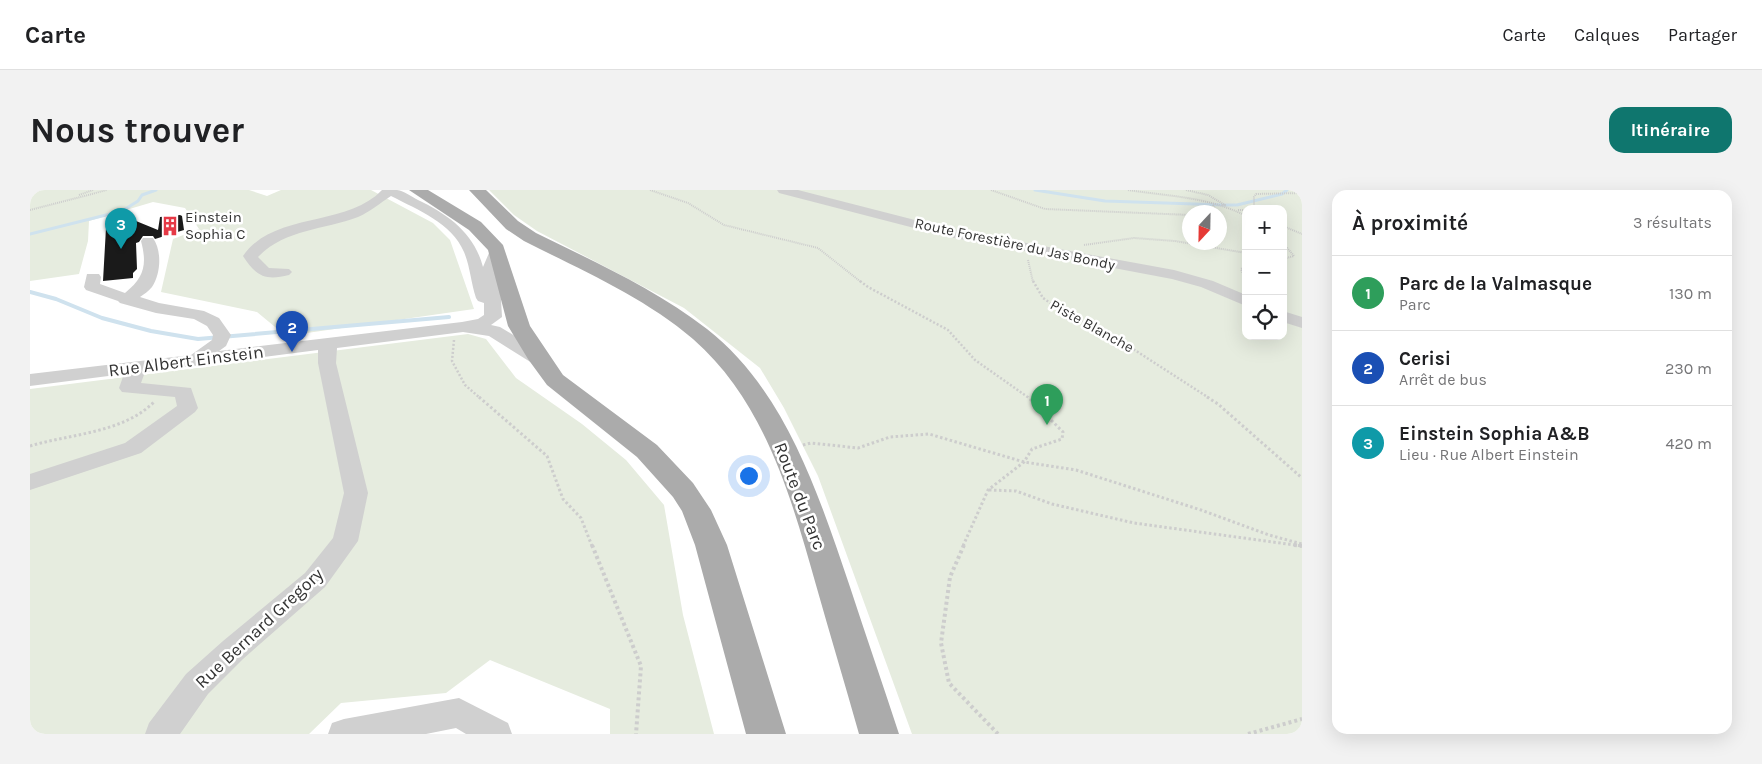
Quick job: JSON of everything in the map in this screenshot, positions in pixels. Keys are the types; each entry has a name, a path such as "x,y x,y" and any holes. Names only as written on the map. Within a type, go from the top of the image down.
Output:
{"main road":[{"path":"417,190 475,226 497,249 519,326 540,360 556,380 648,451 683,490 696,510 711,545 766,734"},
{"name":"Route du Parc","path":"480,192 512,225 530,237 660,304 701,335 727,361 751,390 786,450 815,529 879,734"}],"street":[{"name":"Route Forestière du Jas Bondy","path":"783,190 949,233 1174,274 1207,284 1242,299"},
{"path":"284,272 266,274 260,270 250,256 262,245 278,235 366,209 389,191 445,220 456,228 464,238 472,254 485,302 486,313 480,320 458,328"},
{"path":"126,300 145,285 153,258 148,241"},
{"path":"458,328 482,323 493,317 491,264 497,249"},
{"path":"93,276 92,287 126,300 156,308 198,315 214,322 225,344"},
{"path":"1287,317 1302,323"},
{"path":"458,328 494,331 540,360"},
{"name":"Rue Albert Einstein","path":"30,380 198,358 225,344 328,343 458,328"},
{"name":"Rue Bernard Gregory","path":"161,734 197,684 233,650 315,580 345,541 356,493 327,363 328,343"},
{"path":"30,482 133,448 188,408 184,392 129,388 137,366"},
{"path":"344,734 459,713 496,734"}],"path":[{"path":"65,201 93,190"},
{"path":"30,210 107,190"},
{"path":"650,190 688,204 724,225 818,248 868,287 948,330 975,360 1023,392 1063,432 1062,439 1032,449 1024,462 988,490 950,576 942,643 949,683 998,734"},
{"path":"991,190 1045,209 1182,215"},
{"path":"1128,190 1213,205"},
{"path":"1186,190 1208,195 1225,205"},
{"path":"1254,205 1256,194 1302,193"},
{"path":"1227,207 1242,209"},
{"path":"1227,208 1242,214"},
{"path":"1287,228 1302,234"},
{"name":"Piste Blanche","path":"1242,252 1175,241 1134,238 1077,246 1050,252 1028,260 1034,284 1043,298 1065,313 1113,336 1218,404 1302,478"},
{"path":"1287,248 1294,256 1287,258"},
{"path":"458,328 452,361 465,385 548,456 563,499 582,518 641,666 636,734"},
{"path":"30,446 46,440 126,422 151,407 160,390"},
{"path":"786,450 811,443 858,448 890,437 929,434 1024,462 1076,470 1200,510 1269,536 1302,545"},
{"path":"988,490 1016,491 1052,504 1134,523 1302,545"},
{"path":"1248,734 1302,719"}],"shaded area":[{"path":"30,190 249,190 267,196 281,190 371,190 433,223 450,240 474,309 286,336 257,312 161,292 173,239 199,229 185,208 153,202 89,221 88,241 79,274 30,281"},
{"path":"489,190 1302,190 1302,734 912,734 818,476 784,408 760,368 684,308 537,231 514,215"},
{"path":"468,334 486,339 516,378 582,424 626,460 664,505 683,615 714,734 610,734 610,709 490,660 446,693 341,703 309,734 30,734 30,389"}],"building":[{"path":"182,216 184,230 155,239 153,236 143,236 136,243 137,269 133,273 133,278 103,281 106,228 136,221 158,230 160,217"}],"waterway":[{"path":"30,234 122,211 138,201 142,195 156,190"},
{"path":"1035,190 1105,201 1225,205 1237,205 1282,194 1287,190"},
{"path":"30,292 56,299 102,318 151,331 198,339 449,317"}],"place":[{"name":"Einstein Sophia C","path":"170,226"},
{"name":"Einstein Sophia A&B","path":"121,249"},
{"name":"Cerisi","path":"292,352"},
{"name":"Parc de la Valmasque","path":"1047,425"}]}
